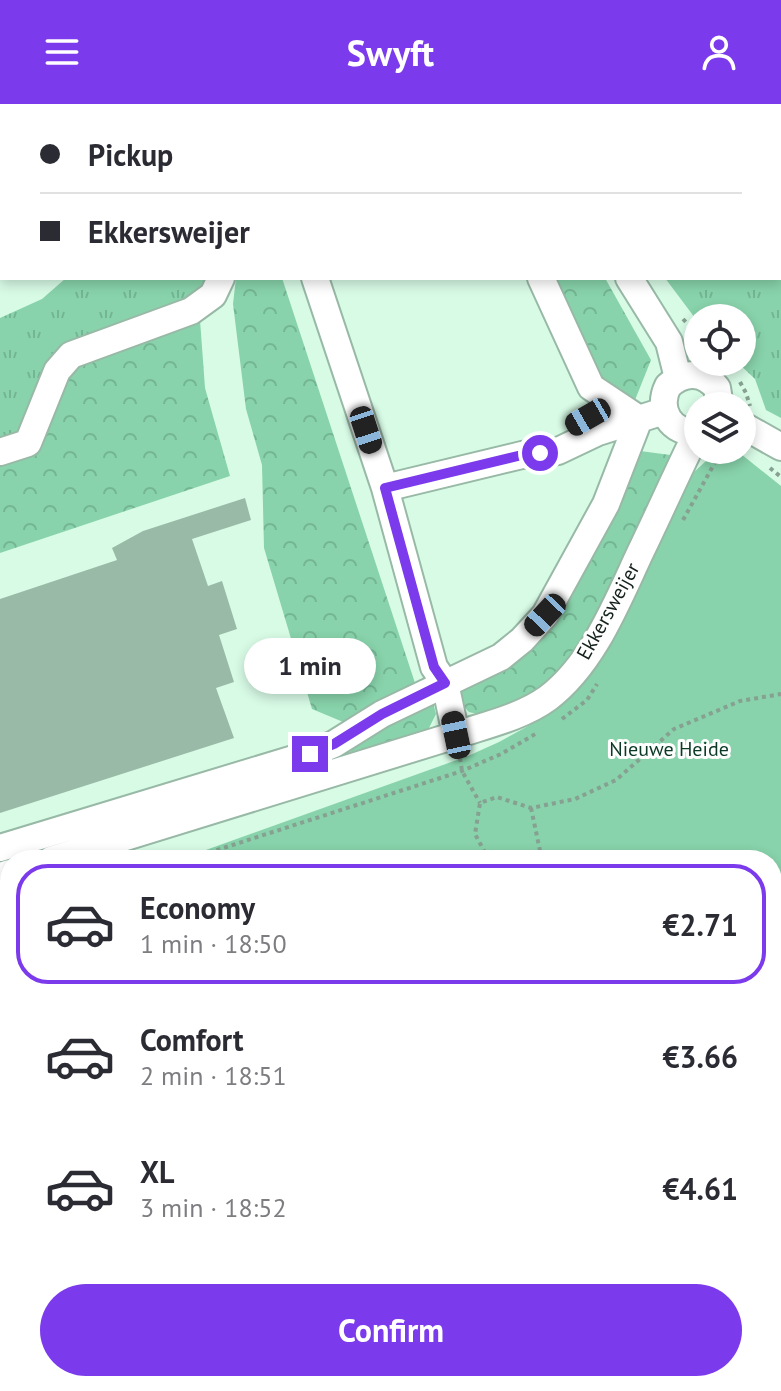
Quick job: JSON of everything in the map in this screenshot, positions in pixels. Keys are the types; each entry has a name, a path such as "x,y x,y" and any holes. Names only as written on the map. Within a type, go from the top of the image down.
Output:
{"street":[{"path":"0,452 28,443 57,371 71,355 191,311 213,295 220,280"},
{"path":"316,280 385,488 434,667 445,683 456,735"},
{"path":"542,280 591,387 639,419"},
{"path":"630,280 669,342 678,378"},
{"path":"684,430 669,422 664,411 664,393 668,386 686,375 699,375 712,382 718,392"},
{"path":"385,488 522,455 558,451 598,432 664,411"},
{"path":"0,848 310,754 334,744 382,714 501,657 545,615 606,504 639,419"},
{"path":"756,433 781,447"},
{"name":"Ekkersweijer","path":"83,850 456,735 519,713 547,698 567,680 587,653 615,606 684,460"}],"path":[{"path":"480,803 497,797 531,808 575,799 616,780 674,729 740,701 781,694"},
{"path":"217,850 462,771 480,803 475,834 484,850"},
{"path":"531,808 540,850"}],"green space":[{"path":"64,280 209,280 206,288 19,440 0,446 0,318 42,299"},
{"path":"236,280 283,280 416,686 348,724 312,709 264,548 262,465 246,409 233,304"},
{"path":"553,280 606,280 651,360 635,400 592,379"},
{"path":"666,280 781,280 781,418 766,410 752,376 756,376 756,304 684,304"},
{"path":"198,318 205,388 230,476 0,553 0,460 72,362"},
{"path":"640,451 678,456 604,603 562,672 515,705 485,716 469,712 452,694 504,669"},
{"name":"Nieuwe Heide","path":"703,464 754,464 781,486 781,850 206,850 468,756 499,742 541,719 585,676 694,472"},
{"path":"433,703 436,714 428,730 342,759 383,722"}],"building":[{"path":"245,498 251,520 192,539 208,586 222,581 237,629 219,635 234,682 216,688 234,738 0,813 0,599 117,560 112,548 143,531"}],"route":[{"path":"310,754 445,683 434,667 385,488 540,453"}]}
